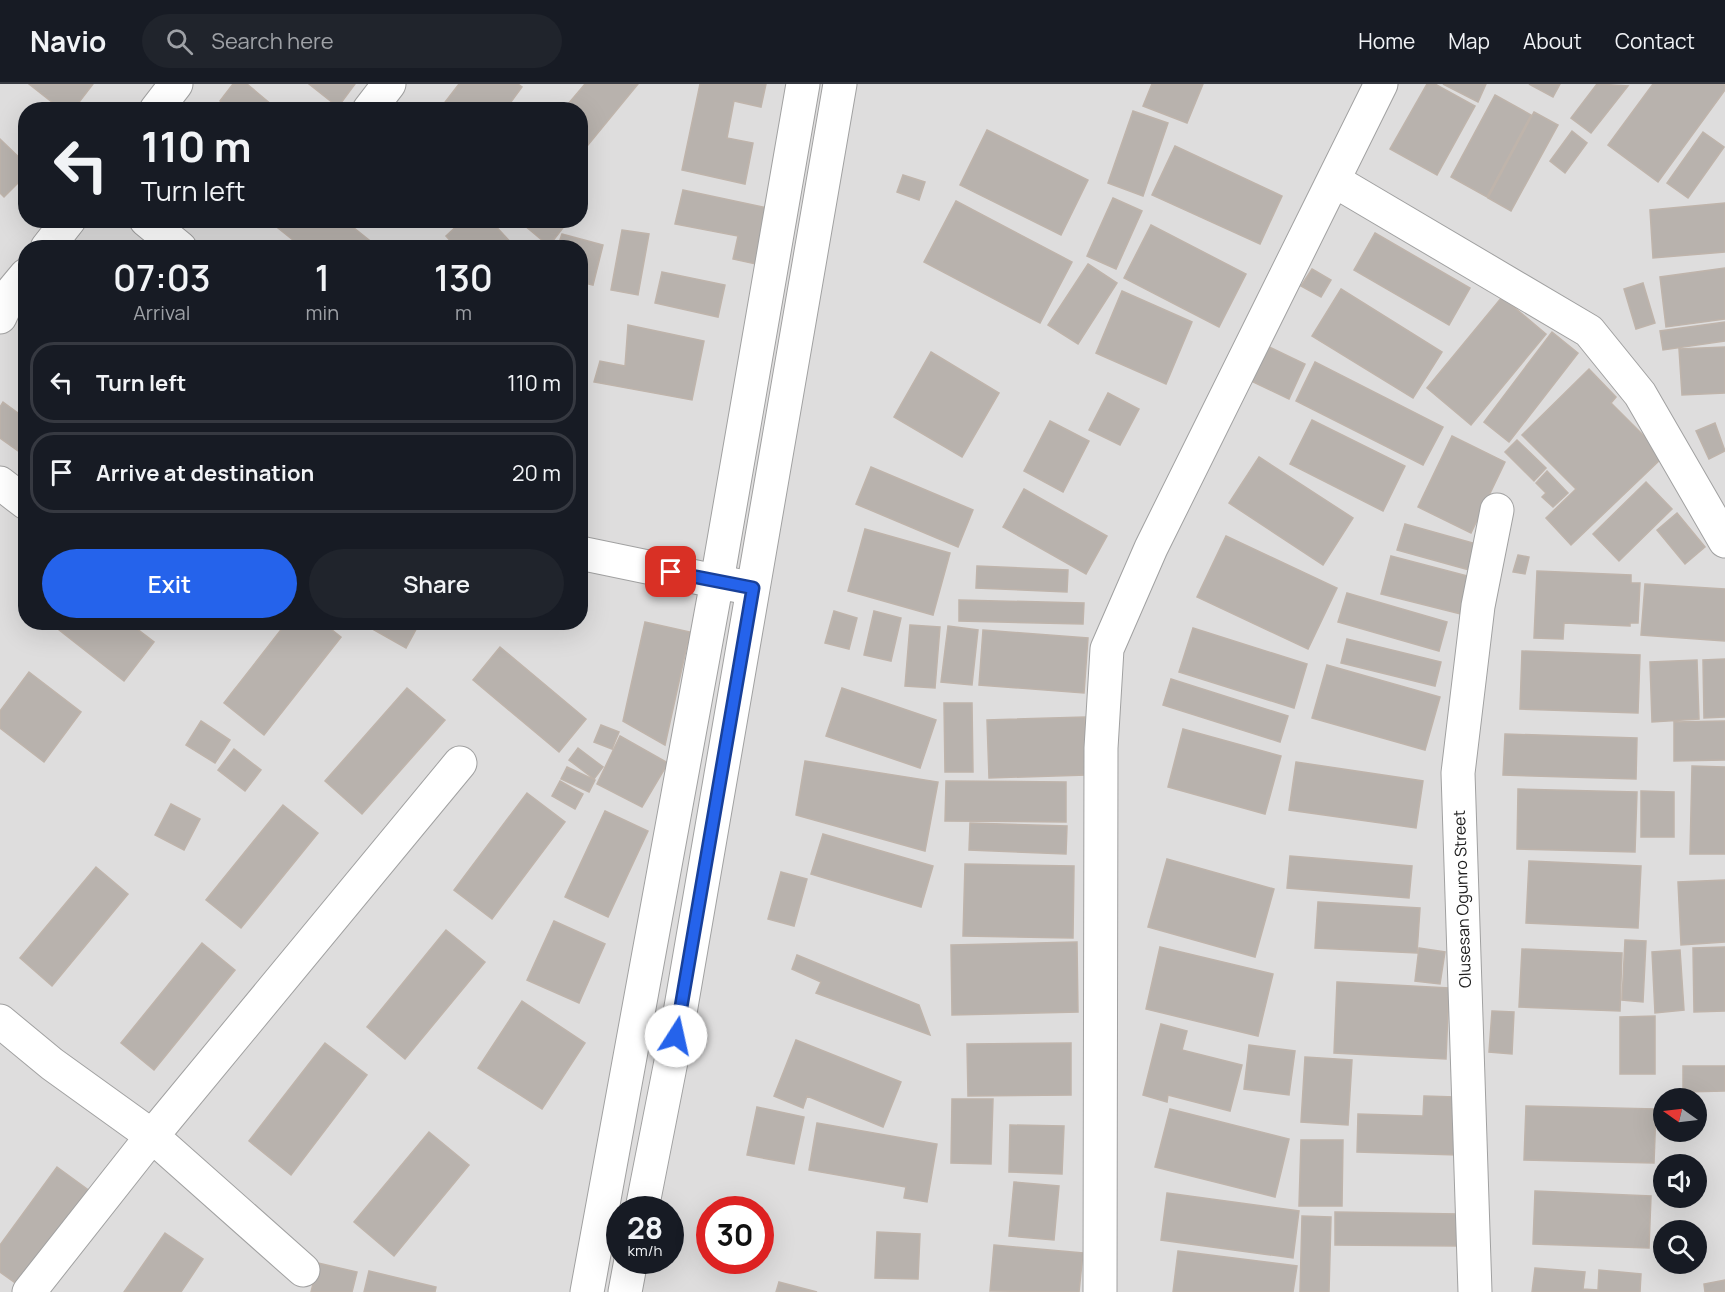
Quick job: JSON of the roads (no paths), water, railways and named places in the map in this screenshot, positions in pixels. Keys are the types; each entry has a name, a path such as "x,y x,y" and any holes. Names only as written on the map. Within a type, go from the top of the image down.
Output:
{"street":[{"path":"162,102 176,84"},
{"path":"375,102 388,84"},
{"path":"587,1292 717,581 803,84"},
{"path":"645,1196 676,1036 840,84"},
{"path":"1100,1292 1101,760 1107,649 1151,548 1335,181 1381,84"},
{"path":"1335,181 1589,331 1640,394 1725,541"},
{"path":"53,240 63,228"},
{"path":"156,228 170,240"},
{"path":"0,483 18,496"},
{"name":"Olusesan Ogunro Street","path":"1475,1292 1458,773 1478,606 1497,510"},
{"path":"588,554 753,588"},
{"path":"695,699 733,705"},
{"path":"29,1292 152,1136 460,763"},
{"path":"0,1021 52,1064 152,1136 303,1270"},
{"path":"625,1292 629,1274"}]}
